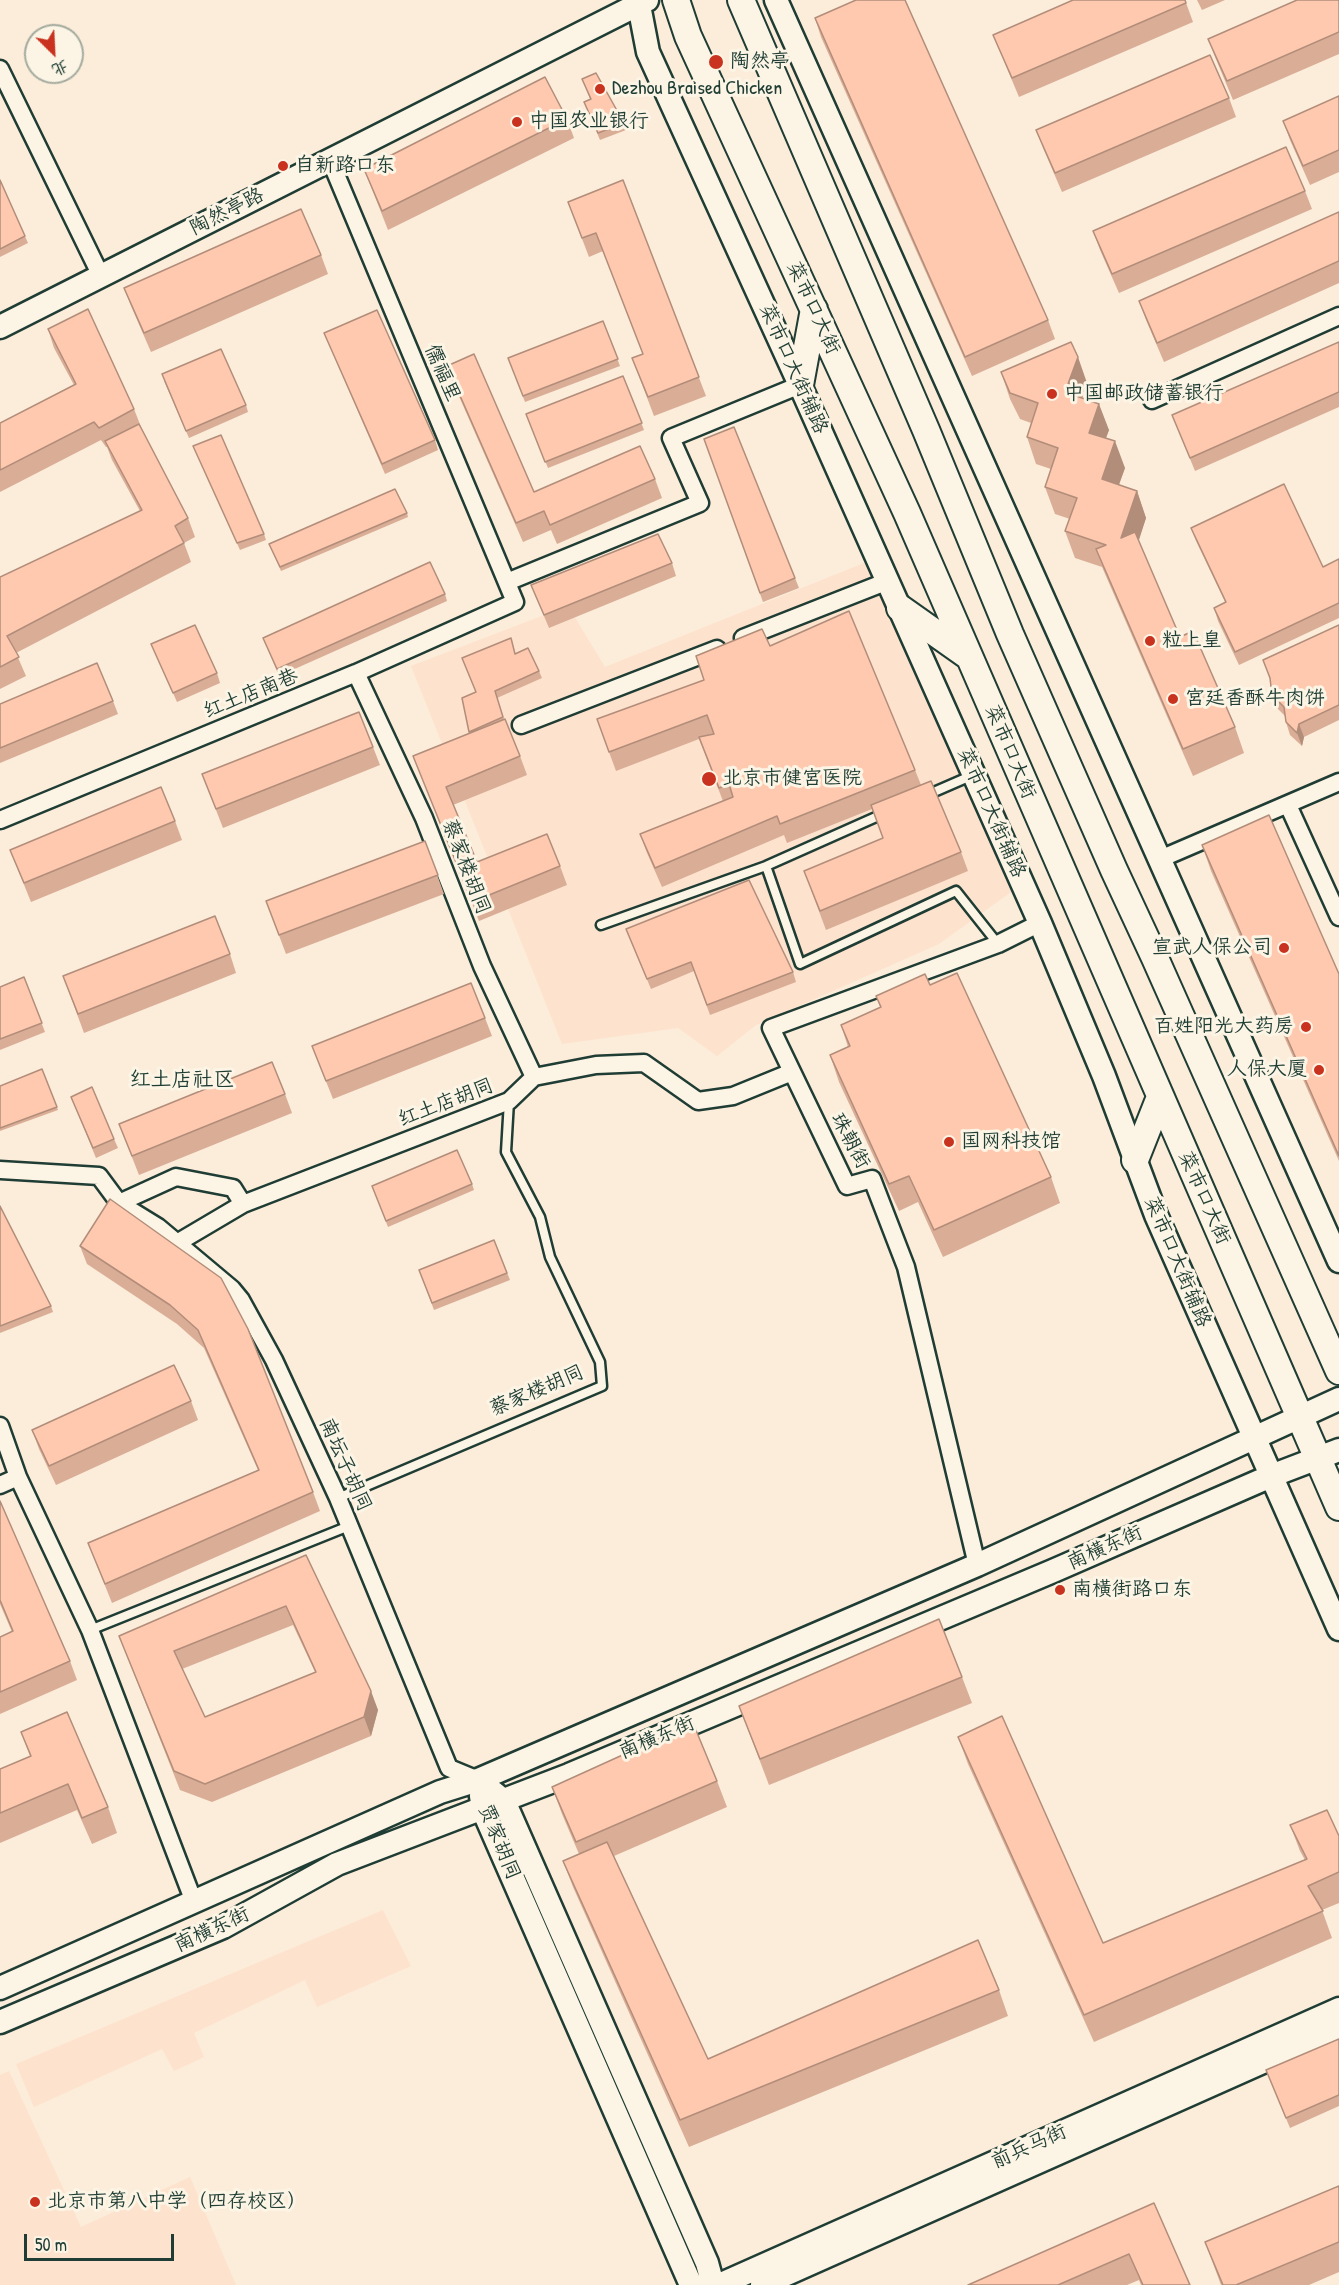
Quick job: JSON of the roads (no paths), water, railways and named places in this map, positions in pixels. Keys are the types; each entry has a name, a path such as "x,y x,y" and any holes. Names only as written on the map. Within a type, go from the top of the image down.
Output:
{"main road":[{"name":"菜市口大街","path":"676,0 688,36 814,309 968,656 1299,1418 1328,1453 1339,1507"},
{"path":"741,0 926,430 1014,645 1339,1371"},
{"path":"800,385 814,309"},
{"path":"900,608 968,656"},
{"path":"1135,1160 1160,1097"}],"street":[{"path":"776,0 1339,1261"},
{"name":"陶然亭路","path":"0,327 641,1"},
{"name":"菜市口大街辅路","path":"641,1 648,52 800,385 1040,923 1104,1076 1155,1215 1339,1629"},
{"path":"0,69 101,276"},
{"name":"儒福里","path":"330,160 515,602"},
{"path":"1152,400 1339,316"},
{"path":"507,582 700,503 671,438 800,385"},
{"path":"521,725 888,581"},
{"name":"红土店南巷","path":"0,820 356,673 515,602"},
{"name":"蔡家楼胡同","path":"356,673 424,818 482,966 534,1077"},
{"path":"1160,859 1339,782"},
{"path":"1288,805 1339,917"},
{"name":"珠朝街","path":"976,1565 906,1267 872,1179 847,1186 771,1028 998,944 1040,923"},
{"path":"534,1077 596,1065 644,1063 698,1101 733,1096 792,1072"},
{"name":"红土店胡同","path":"177,1243 243,1204 509,1101 534,1077"},
{"path":"0,1170 99,1176 119,1203 176,1178 233,1188 243,1204"},
{"name":"南坛子胡同","path":"119,1203 158,1227 242,1300 274,1360 338,1498 449,1768 478,1780"},
{"name":"南横东街","path":"0,1989 440,1792 478,1780 976,1565 1339,1399"},
{"path":"0,1426 18,1477 90,1630 194,1902"},
{"name":"南横东街","path":"0,2022 223,1927 338,1864 483,1810 1328,1453"},
{"path":"0,1485 18,1477"},
{"name":"贾家胡同","path":"478,1780 504,1801 707,2263 713,2285"},
{"name":"贾家胡同","path":"478,1780 483,1810 691,2285"},
{"name":"前兵马街","path":"719,2285 1339,2009"},
{"name":"前兵马街","path":"762,2285 1339,2028"}],"lane":[{"path":"923,797 974,774"},
{"path":"601,925 766,866 891,811"},
{"path":"766,866 800,964 956,891 998,944"},
{"name":"蔡家楼胡同","path":"338,1498 603,1386 600,1362 550,1257 540,1217 506,1152 509,1101"},
{"path":"90,1630 349,1526"}],"place":[{"name":"陶然亭","path":"716,62"},
{"name":"Dezhou Braised Chicken","path":"600,89"},
{"name":"中国农业银行","path":"517,122"},
{"name":"自新路口东","path":"283,166"},
{"name":"中国邮政储蓄银行","path":"1052,394"},
{"name":"粒上皇","path":"1150,641"},
{"name":"宫廷香酥牛肉饼","path":"1173,699"},
{"name":"北京市健宫医院","path":"709,779"},
{"name":"宣武人保公司","path":"1284,948"},
{"name":"百姓阳光大药房","path":"1306,1027"},
{"name":"人保大厦","path":"1319,1070"},
{"name":"国网科技馆","path":"949,1142"},
{"name":"南横街路口东","path":"1060,1590"},
{"name":"北京市第八中学（四存校区）","path":"35,2202"}],"district":[{"name":"红土店社区","path":"182,1080"}]}
